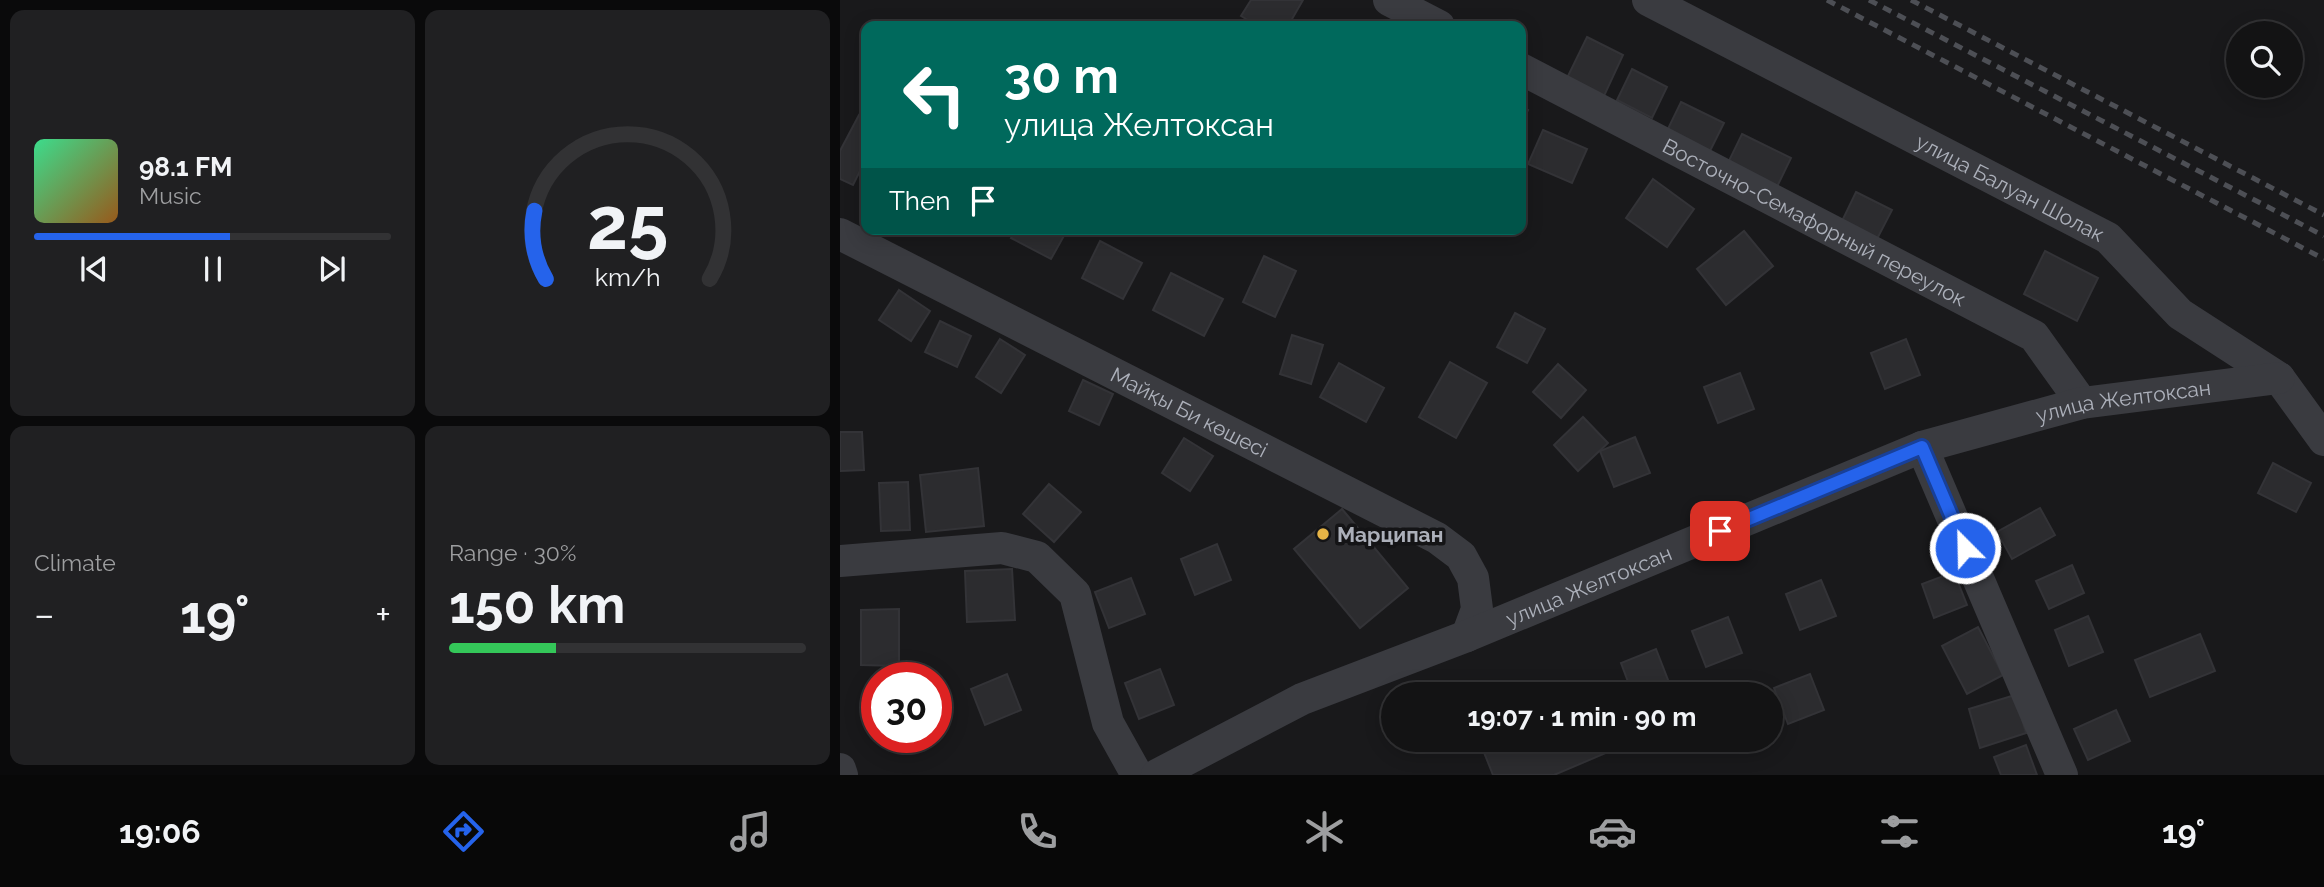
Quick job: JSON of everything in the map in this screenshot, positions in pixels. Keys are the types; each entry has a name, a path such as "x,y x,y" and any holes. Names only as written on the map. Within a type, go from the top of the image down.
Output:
{"street":[{"path":"1389,0 1429,21"},
{"name":"улица Балуан Шолак","path":"1648,0 2108,239 2180,314 2279,378 2324,439"},
{"name":"Восточно-Семафорный переулок","path":"1526,72 2034,336 2082,403"},
{"name":"Майқы Би көшесі","path":"840,234 1437,538 1461,556 1473,578 1477,609 1467,636"},
{"name":"улица Желтоксан","path":"1157,775 1302,699 1467,636 1922,447 2082,403 2279,378"},
{"path":"1922,447 2062,775"},
{"path":"840,561 1002,548 1037,557 1075,594 1108,723 1137,775"},
{"path":"840,769 842,775"}],"building":[{"path":"1251,0 1303,0 1291,21 1250,21 1241,16"},
{"path":"1587,37 1623,55 1604,96 1567,78"},
{"path":"1632,69 1667,87 1652,118 1617,100"},
{"path":"1681,102 1724,123 1706,159 1663,139"},
{"path":"859,115 861,169 853,185 840,179 840,151"},
{"path":"1543,130 1587,149 1572,183 1528,164"},
{"path":"1742,134 1791,158 1773,195 1724,171"},
{"path":"1653,179 1694,209 1667,247 1626,218"},
{"path":"1856,192 1892,210 1877,239 1842,221"},
{"path":"1744,231 1773,266 1726,305 1697,269"},
{"path":"1013,235 1064,235 1051,259 1011,238"},
{"path":"1100,241 1142,263 1123,299 1082,278"},
{"path":"2045,251 2098,278 2077,321 2024,294"},
{"path":"1264,256 1296,271 1275,317 1243,302"},
{"path":"1171,273 1223,299 1204,336 1153,310"},
{"path":"899,290 930,311 911,341 879,320"},
{"path":"1515,313 1545,329 1527,363 1497,347"},
{"path":"940,321 971,336 957,367 925,352"},
{"path":"1292,335 1323,345 1311,384 1280,374"},
{"path":"1000,339 1025,355 1001,393 976,377"},
{"path":"1906,339 1920,375 1885,389 1871,353"},
{"path":"1450,362 1487,383 1456,438 1419,417"},
{"path":"1339,363 1384,388 1366,422 1320,397"},
{"path":"1558,364 1586,390 1561,418 1533,392"},
{"path":"1740,373 1754,409 1718,423 1704,387"},
{"path":"1083,380 1113,394 1099,425 1069,411"},
{"path":"1583,417 1608,443 1578,471 1554,445"},
{"path":"840,432 862,432 864,470 840,471"},
{"path":"1635,437 1650,473 1614,487 1600,451"},
{"path":"1184,438 1213,456 1190,491 1162,473"},
{"path":"2273,463 2311,483 2296,512 2258,493"},
{"path":"978,468 984,526 926,532 920,475"},
{"path":"908,482 910,530 881,531 879,483"},
{"path":"1049,484 1081,512 1054,542 1023,514"},
{"path":"2040,508 2055,535 2012,559 1997,532"},
{"path":"1342,509 1408,588 1360,628 1294,549"},
{"path":"1217,544 1231,580 1195,595 1181,559"},
{"path":"2072,565 2084,593 2049,609 2036,581"},
{"path":"1012,569 1015,620 967,622 965,571"},
{"path":"1954,572 1967,605 1934,618 1922,584"},
{"path":"1131,578 1145,614 1109,628 1095,592"},
{"path":"1821,580 1836,616 1800,630 1786,594"},
{"path":"899,609 899,662 861,662 861,610"},
{"path":"2088,616 2103,652 2069,666 2055,630"},
{"path":"1728,617 1742,653 1706,667 1692,631"},
{"path":"1978,627 2003,675 1967,694 1942,646"},
{"path":"2200,634 2215,671 2150,697 2135,660"},
{"path":"1656,649 1669,682 1628,682 1621,663"},
{"path":"1160,669 1174,705 1139,719 1125,683"},
{"path":"1007,674 1021,710 985,725 971,689"},
{"path":"1810,674 1824,710 1788,724 1783,711 1783,684"},
{"path":"2015,695 2026,733 1980,748 1969,709"},
{"path":"2116,710 2130,741 2088,760 2074,729"},
{"path":"2026,745 2037,775 2001,775 1994,757"},
{"path":"1484,752 1608,752 1554,775 1493,775"}],"railway":[{"path":"1827,0 2324,259"},
{"path":"1869,0 2324,236"},
{"path":"1911,0 2324,215"}],"place":[{"name":"Марципан","path":"1323,534"}],"route":[{"path":"1720,531 1922,447 1965,548"}]}
